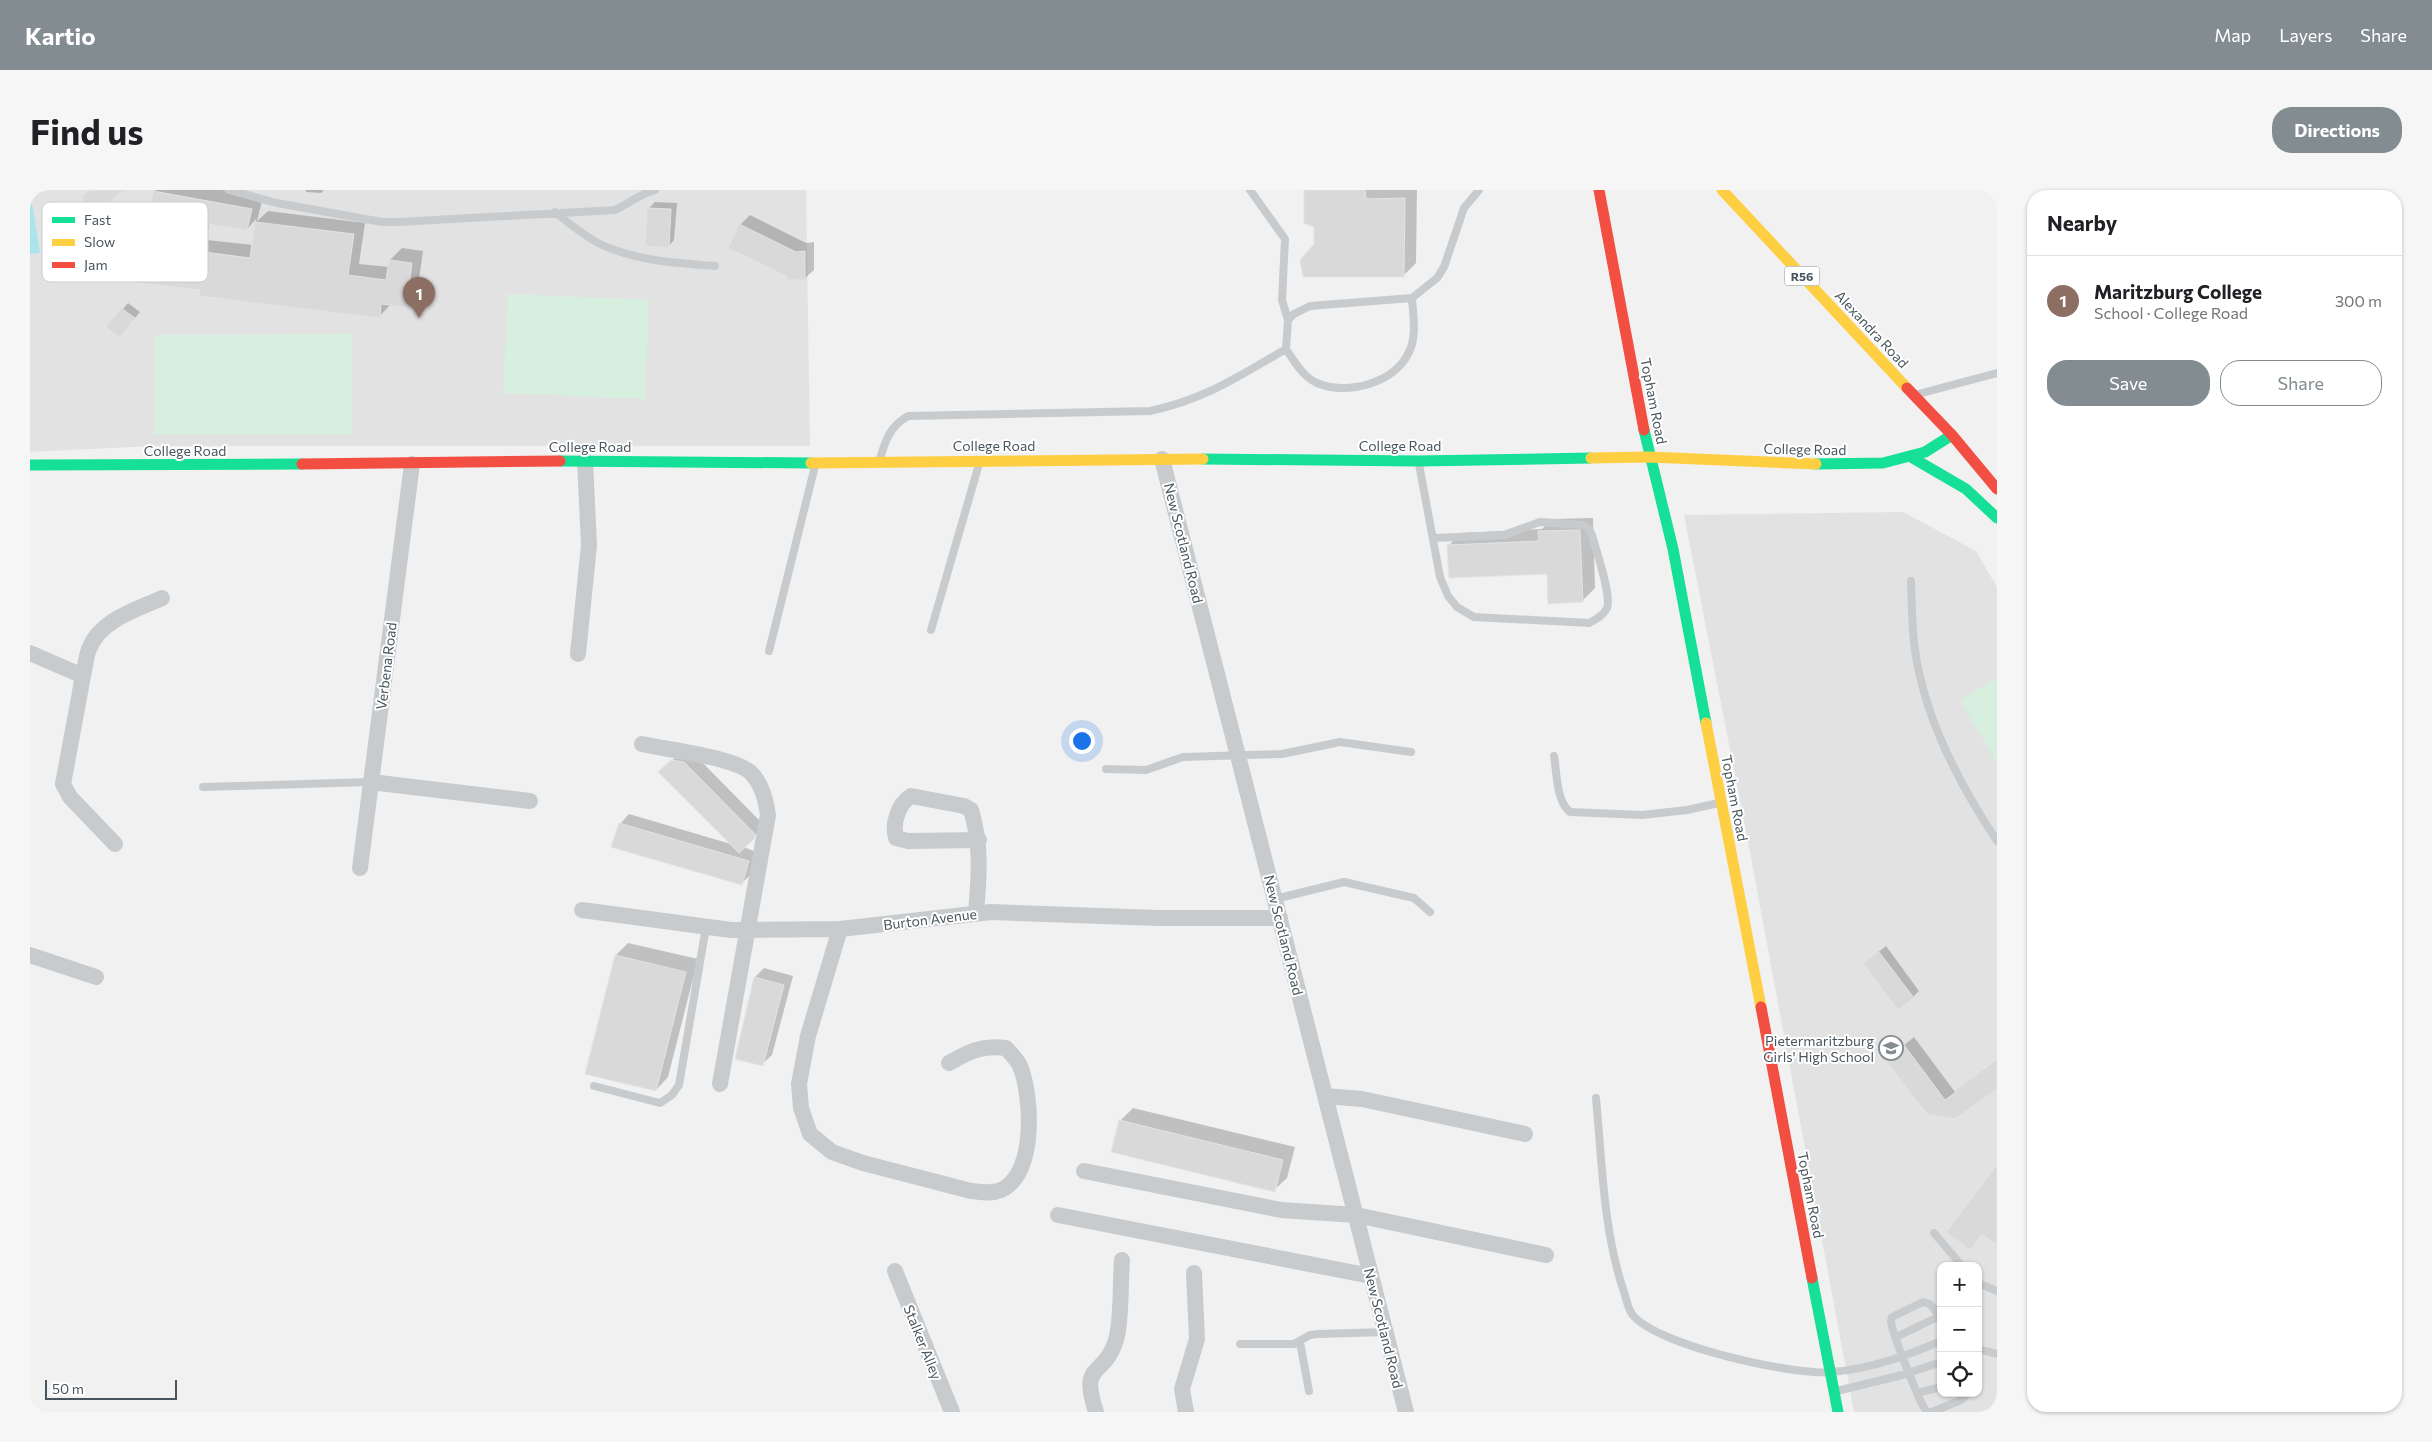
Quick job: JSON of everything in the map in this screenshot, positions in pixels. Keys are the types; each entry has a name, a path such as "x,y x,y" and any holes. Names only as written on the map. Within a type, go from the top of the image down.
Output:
{"street":[{"name":"Topham Road","path":"1599,190 1649,457 1673,549 1838,1412"},
{"name":"Alexandra Road","path":"1722,190 1952,434 1997,489"},
{"name":"College Road","path":"30,465 412,464 585,461 816,463 1162,459 1418,461 1649,457 1847,466 1884,464 1911,457 1925,452 1952,434"},
{"path":"1911,457 1966,489 1997,518"},
{"name":"New Scotland Road","path":"1162,459 1406,1412"},
{"path":"578,654 589,545 585,461"},
{"name":"Verbena Road","path":"360,868 412,464"},
{"path":"115,844 70,797 63,784 83,676 89,649 96,636 119,618 162,598"},
{"path":"30,652 83,676"},
{"path":"642,744 736,764 750,772 758,781 763,792 768,815 720,1084"},
{"path":"371,782 530,801"},
{"path":"976,913 980,856 979,840 971,810 964,806 911,796 902,805 895,826 896,838 908,841 979,840"},
{"name":"Burton Avenue","path":"582,910 706,927 747,930 840,929 976,913 1087,914 1158,918 1280,918"},
{"path":"840,929 808,1036 798,1084 801,1108 810,1134 832,1152 863,1163 971,1191 989,1193 1003,1189 1016,1176 1025,1159 1028,1137 1028,1100 1020,1065 1006,1048 990,1046 970,1051 949,1063"},
{"path":"30,955 96,977"},
{"path":"1325,1096 1362,1099 1525,1134"},
{"path":"1084,1171 1281,1210 1356,1215 1546,1255"},
{"path":"1058,1215 1371,1276"},
{"path":"1096,1412 1089,1390 1089,1381 1092,1374 1107,1357 1116,1338 1122,1260"},
{"name":"Stalker Alley","path":"895,1272 952,1412"},
{"path":"1186,1412 1182,1389 1197,1339 1194,1273"}],"lane":[{"path":"230,190 277,203 382,222 614,210 630,203 646,192 655,190"},
{"path":"1250,190 1280,230 1284,239 1282,300 1288,320 1286,349 1304,373 1316,382 1330,387 1348,386 1376,381 1391,373 1409,352 1413,340 1412,298"},
{"path":"1288,320 1294,314 1310,306 1412,298 1437,278 1444,267 1464,208 1479,190"},
{"path":"555,212 586,236 622,252 651,260 716,266"},
{"path":"879,461 890,431 898,422 908,416 1150,411 1184,402 1216,390 1286,349"},
{"path":"1914,395 1997,373"},
{"path":"931,630 980,460"},
{"path":"1418,461 1440,577 1448,596 1457,607 1474,617 1589,623 1600,617 1608,607 1607,595 1592,535 1589,529 1583,525 1540,522 1504,535 1433,538"},
{"path":"769,651 816,463"},
{"path":"1911,581 1913,636 1919,673 1930,709 1947,753 1977,811 1997,841"},
{"path":"1106,769 1146,770 1183,757 1282,754 1340,742 1411,752"},
{"path":"1554,756 1561,800 1564,807 1570,812 1642,815 1687,810 1721,802"},
{"path":"203,788 371,782"},
{"path":"1275,899 1344,882 1414,898 1430,912"},
{"path":"594,1086 660,1103 672,1095 679,1086 706,927"},
{"path":"1596,1098 1609,1229 1620,1280 1632,1313 1649,1327 1678,1342 1698,1349 1784,1368 1830,1372 1887,1362 1937,1343"},
{"path":"1934,1233 1959,1262"},
{"path":"1982,1284 1997,1290"},
{"path":"1927,1412 1908,1373 1891,1320 1892,1317 1926,1302 1937,1314"},
{"path":"1896,1338 1937,1318"},
{"path":"1240,1344 1294,1344 1310,1335 1385,1332"},
{"path":"1300,1342 1309,1391"},
{"path":"1982,1350 1997,1354"},
{"path":"1834,1392 1908,1373 1937,1363"},
{"path":"1917,1393 1937,1387"},
{"path":"1932,1412 1964,1397"}],"shaded area":[{"path":"30,190 806,190 810,446 152,446 30,452"},
{"name":"Pietermaritzburg Girls' High School","path":"1903,512 1976,551 1997,587 1997,1412 1854,1412 1746,831 1684,515"}],"green space":[{"path":"508,294 649,300 645,399 503,393"},
{"path":"352,334 352,434 154,434 155,335"},
{"path":"1997,678 1997,763 1960,700"}],"water":[{"path":"30,190 40,253 30,254"}],"building":[{"path":"90,190 124,190 110,202 85,202 81,197"},
{"path":"1304,190 1365,190 1366,199 1405,198 1404,277 1303,277 1300,260 1314,244 1314,227 1304,223"},
{"path":"153,191 252,209 247,230 208,224 208,202 151,202"},
{"path":"647,208 671,209 669,248 645,246"},
{"path":"255,222 354,234 348,275 386,280 389,260 412,263 406,307 381,304 380,318 199,296 200,290 132,282 208,282 208,253 250,258"},
{"path":"739,224 796,252 805,251 805,280 787,280 786,276 728,248"},
{"path":"121,308 135,318 120,338 106,327"},
{"path":"1580,530 1583,602 1548,604 1547,574 1449,578 1447,545 1539,541 1538,531"},
{"path":"671,760 684,762 755,834 754,839 739,853 658,772"},
{"path":"619,823 749,861 742,885 611,847"},
{"path":"1879,952 1914,998 1898,1010 1863,963"},
{"path":"615,955 686,972 656,1091 585,1074"},
{"path":"754,977 784,985 763,1066 735,1059"},
{"path":"1904,1045 1945,1100 1997,1062 1997,1089 1955,1119 1927,1114 1885,1059"},
{"path":"1119,1120 1283,1160 1275,1192 1111,1152"},
{"path":"1997,1165 1997,1245 1982,1234 1970,1250 1946,1232"}],"traffic: fast":[{"path":"1644,430 1673,549 1706,723"},
{"path":"1816,464 1883,463 1925,452 1952,435"},
{"path":"1911,457 1966,489 1997,518"},
{"path":"1203,459 1418,461 1591,458"},
{"path":"560,461 811,463"},
{"path":"30,465 302,464"},
{"path":"1812,1278 1838,1412"}],"traffic: slow":[{"path":"1722,190 1907,388"},
{"path":"1591,458 1649,457 1816,464"},
{"path":"811,463 1203,459"},
{"path":"1706,723 1761,1007"}],"traffic: jam":[{"path":"1599,190 1644,430"},
{"path":"1907,388 1952,435 1997,489"},
{"path":"302,464 560,461"},
{"path":"1761,1007 1812,1278"}],"place":[{"name":"Maritzburg College","path":"419,318"},
{"name":"Pietermaritzburg Girls' High School","path":"1891,1048"}]}
